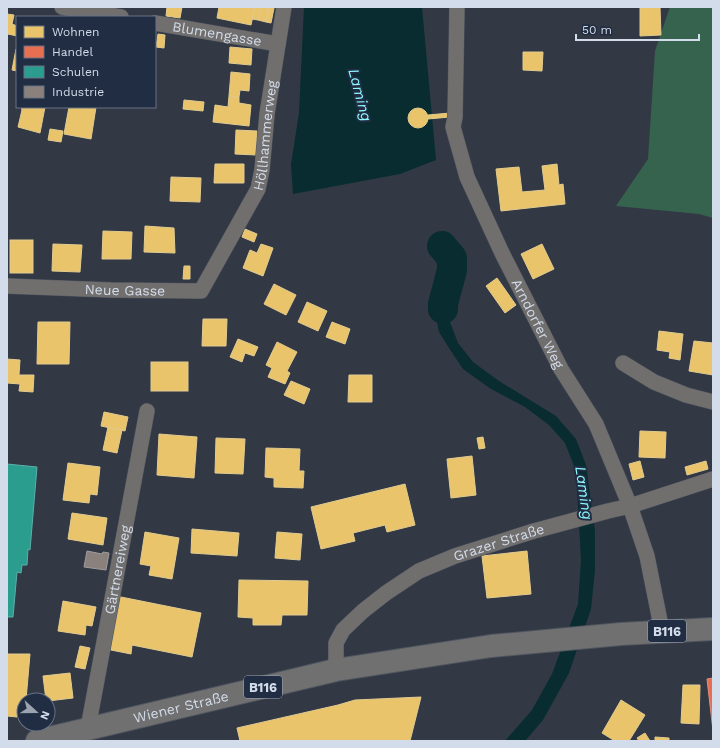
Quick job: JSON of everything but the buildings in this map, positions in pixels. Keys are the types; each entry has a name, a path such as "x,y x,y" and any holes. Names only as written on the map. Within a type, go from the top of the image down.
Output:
{"main road":[{"name":"B116","path":"662,631 713,629"},
{"name":"Wiener Straße","path":"37,741 336,670 491,646 662,631"}],"street":[{"path":"62,7 115,16"},
{"name":"Höllhammerweg","path":"222,254 258,188 262,170 267,114 284,7"},
{"name":"Arndorfer Weg","path":"457,7 455,117 453,127 467,177 502,253 546,341 561,369 596,424 630,506 647,556 662,631"},
{"name":"Blumengasse","path":"156,23 278,44"},
{"name":"Neue Gasse","path":"7,286 111,290 201,291 222,254"},
{"path":"623,363 654,382 686,396 713,402"},
{"name":"Gärtnereiweg","path":"88,728 146,411"},
{"name":"Grazer Straße","path":"336,670 336,643 343,630 363,611 386,593 419,571 455,556 551,526 630,506 713,479"}],"green space":[{"path":"670,7 713,7 713,218 699,214 616,206 648,159 655,51"}],"water":[{"path":"304,7 422,7 436,160 400,174 293,194 291,164 299,113"},
{"path":"448,268 460,272 449,306 450,322 458,343 473,362 499,381 556,416 576,439 586,465 595,531 595,570 591,609 569,673 543,720 525,741 505,741 532,710 552,674 578,604 581,560 576,471 565,443 549,425 525,407 491,389 463,369 449,348 439,332 437,322 438,298"}],"waterway":[{"name":"Laming","path":"442,246 452,258 452,270 443,309"}]}
